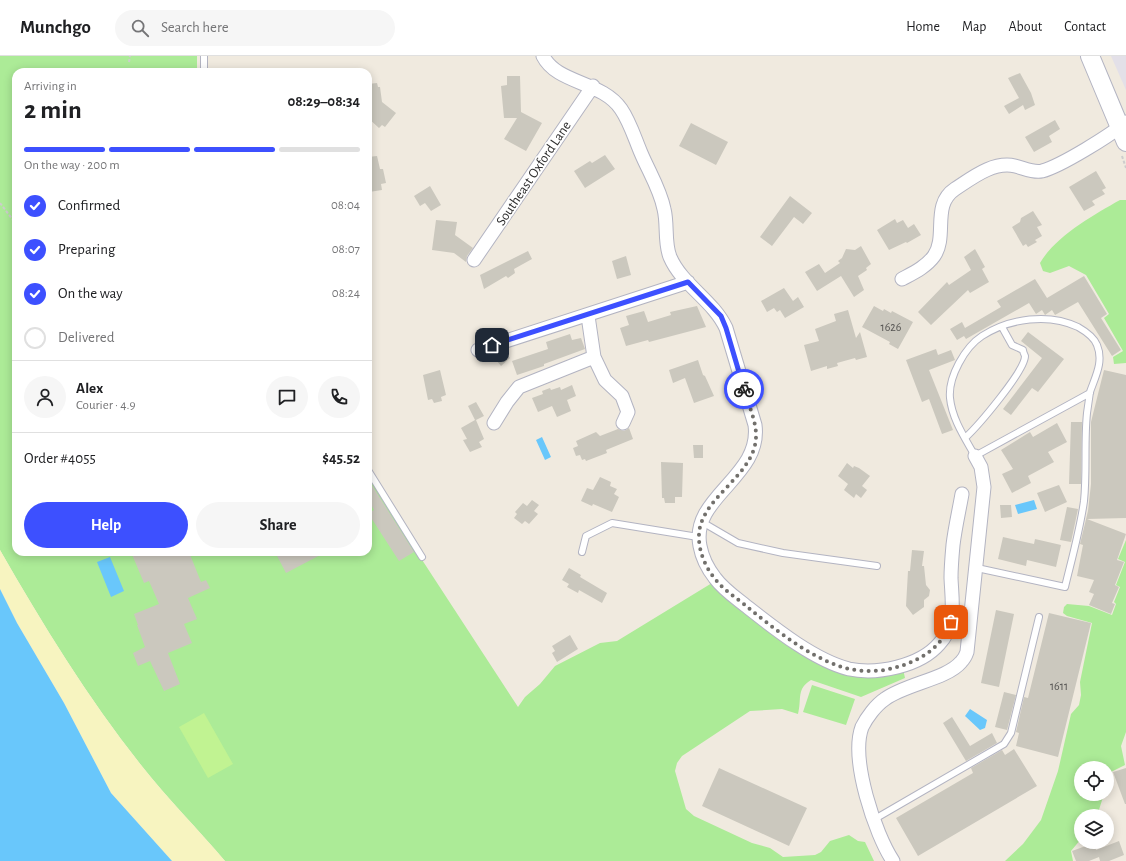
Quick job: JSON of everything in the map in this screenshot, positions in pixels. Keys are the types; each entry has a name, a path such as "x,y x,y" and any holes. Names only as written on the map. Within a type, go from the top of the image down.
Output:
{"main road":[{"path":"1090,56 1123,136"}],"street":[{"path":"543,56 546,63 554,70 592,86 613,100 622,110 662,199 667,221 667,244 670,257 688,282 721,316 726,328 755,425 756,436 755,447 744,466 700,521 698,537 703,557 715,579 727,591 781,634 838,665 861,670 883,670 902,665 927,654 939,644 948,630 953,612 951,577 953,544 962,494"},
{"name":"Southeast Oxford Lane","path":"474,260 592,86"},
{"path":"902,279 923,268 934,256 941,236 942,206 953,190 988,169 1014,166 1029,170 1042,171 1123,136"},
{"path":"478,350 588,316 688,282"},
{"path":"588,316 594,358 605,380 622,396 628,412 623,423"},
{"path":"494,423 507,402 519,387 594,358"},
{"path":"893,861 879,835 865,787 860,754 862,728 869,716 885,699 904,688 951,670 961,662 968,652 984,487 981,467 975,456"}],"lane":[{"path":"204,56 204,68"},
{"path":"977,568 1065,587 1084,502 1087,466 1087,413 1090,393 1100,360 1097,345 1089,334 1066,321 1028,319 1002,327 981,336 955,370 951,384 950,398 953,412 975,456 1090,393"},
{"path":"965,438 978,427 1018,372 1025,356 1023,350 1012,345 1002,327"},
{"path":"372,476 422,557"},
{"path":"700,521 738,542 783,553 877,566"},
{"path":"582,552 586,536 612,523 698,537"},
{"path":"874,820 1004,744 1011,733 1039,618"}],"path":[{"path":"129,62 130,56"},
{"path":"1123,136 1126,168"},
{"path":"0,203 12,219"}],"shaded area":[{"path":"1111,56 1126,56 1126,90"}],"green space":[{"path":"0,56 197,56 197,68 12,68 12,556 372,556 372,483 518,707 525,697 540,684 555,666 600,643 617,641 712,583 840,669 903,669 905,678 861,697 811,680 806,683 801,691 798,714 782,709 750,711 682,756 677,763 675,771 686,809 694,816 752,843 770,848 783,857 815,855 821,852 830,841 849,835 858,841 865,842 874,861 225,861 151,777 121,740 84,687 0,550"},
{"path":"1120,200 1126,200 1126,363 1114,364 1113,357 1123,351 1104,318 1109,314 1086,275 1069,266 1050,273 1043,271 1040,263 1055,244 1076,227"},
{"path":"1126,540 1126,732 1121,746 1125,765 1114,770 1114,761 1074,761 1074,801 1102,801 1099,809 1074,809 1074,847 1071,851 1073,861 1005,861 1023,844 1041,820 1058,771 1071,714 1079,705 1081,695 1080,682 1092,623 1067,616 1063,613 1064,607 1067,604 1089,606 1112,615 1116,604 1114,602 1120,587 1116,585 1125,562 1118,559"},
{"path":"812,685 855,699 846,725 803,712"},
{"path":"204,713 233,764 208,778 179,727"}],"sand":[{"path":"0,550 84,687 121,740 151,777 225,861 172,861 111,793 64,703 17,623 0,589"}],"water":[{"path":"542,437 551,457 545,460 536,440"},
{"path":"1034,500 1037,509 1018,514 1015,505"},
{"path":"110,557 124,591 111,597 97,562"},
{"path":"0,589 17,623 64,703 111,793 172,861 0,861"},
{"path":"970,709 987,720 985,728 980,730 965,716"}],"building":[{"path":"1020,73 1031,93 1035,105 1025,110 1023,105 1009,114 1004,106 1019,98 1008,78"},
{"path":"507,76 520,76 521,112 542,123 526,151 504,139 517,118 504,118 501,86 507,85"},
{"path":"377,83 378,87 380,87 382,102 396,113 385,127 382,125 379,128 372,122 372,84"},
{"path":"1055,120 1060,129 1049,136 1052,142 1034,152 1025,137"},
{"path":"691,123 728,142 716,165 679,146"},
{"path":"605,155 615,169 585,188 574,171 590,161 592,163"},
{"path":"377,156 380,169 383,169 386,183 381,184 382,190 372,192 372,157"},
{"path":"1096,171 1106,188 1102,190 1105,194 1092,201 1095,205 1084,211 1069,187"},
{"path":"430,186 441,205 431,211 425,203 420,206 414,196"},
{"path":"790,196 812,213 803,224 794,217 772,246 760,237"},
{"path":"1033,211 1042,225 1037,227 1042,236 1035,240 1037,242 1028,247 1026,244 1023,246 1012,227 1020,222 1021,218"},
{"path":"895,219 897,223 903,220 908,228 914,224 921,235 907,243 906,242 889,250 877,230"},
{"path":"436,220 457,222 455,235 473,248 467,256 466,262 454,253 432,250"},
{"path":"861,246 871,264 866,268 867,270 858,276 864,290 854,297 841,276 817,291 805,272 819,264 825,273 840,263 838,261 842,258 846,249 855,250"},
{"path":"975,249 985,267 982,269 989,282 970,293 968,290 931,325 918,312 947,282 949,285 971,270 964,257"},
{"path":"528,251 532,259 514,269 515,273 508,278 506,276 484,289 480,275"},
{"path":"626,256 631,275 617,279 612,261"},
{"path":"1084,276 1107,314 1101,318 1121,350 1112,356 1078,302 1055,315 1052,310 1045,315 1042,310 1036,314 1029,303 966,339 964,336 957,340 950,329 962,322 965,328 1001,307 997,301 1035,279 1047,298"},
{"path":"784,288 793,301 798,297 804,307 785,318 780,310 777,312 774,308 767,312 761,301"},
{"path":"697,306 706,327 649,342 648,340 626,346 620,328 629,325 626,316 644,311 648,322 671,315 670,312"},
{"path":"874,306 883,311 884,309 891,313 892,311 913,322 898,349 889,344 890,342 862,327"},
{"path":"848,310 856,338 860,332 867,357 856,360 855,358 837,363 838,366 827,369 827,366 811,371 804,345 819,341 815,329 836,321 834,314"},
{"path":"1028,332 1064,359 1038,392 1032,388 1011,415 1003,409 1042,358 1021,341"},
{"path":"570,334 572,340 581,338 585,349 544,364 544,366 517,375 512,361 548,349 546,342"},
{"path":"936,349 938,355 951,350 955,360 929,370 953,430 942,434 929,399 922,402 906,360"},
{"path":"502,350 510,358 501,366 493,356"},
{"path":"698,360 703,375 705,376 714,396 694,403 685,378 673,383 669,370"},
{"path":"440,370 446,395 441,397 442,401 434,403 432,399 428,400 423,375"},
{"path":"1104,370 1126,375 1126,518 1087,519 1126,534 1117,560 1124,562 1115,585 1119,587 1112,603 1115,604 1111,614 1089,605 1094,594 1089,592 1094,580 1077,576 1083,545 1080,544 1088,511 1091,484 1091,422"},
{"path":"572,385 576,396 567,400 571,411 557,417 552,406 538,412 532,398 543,394 542,391 550,388 551,390 560,387 561,390"},
{"path":"476,402 484,416 476,420 484,439 479,442 482,447 470,452 463,440 467,439 461,428 475,420 468,406"},
{"path":"1071,422 1082,422 1081,484 1069,484"},
{"path":"1057,423 1067,442 1048,452 1054,462 1028,476 1031,483 1012,493 1002,474 1013,469 1001,450 1030,432 1033,437"},
{"path":"629,428 633,439 606,450 607,453 586,461 585,459 582,460 580,455 576,456 573,448 578,446 576,441 596,432 600,436 618,429 624,431"},
{"path":"693,445 703,445 703,458 694,458"},
{"path":"661,462 683,463 682,497 675,497 675,503 665,503 664,498 662,498"},
{"path":"847,463 853,468 854,466 859,468 870,476 862,486 867,490 861,498 856,494 854,498 844,490 848,484 838,476"},
{"path":"600,477 611,482 610,486 617,489 614,494 619,497 612,512 581,501 587,488 593,490"},
{"path":"372,485 414,552 399,561 372,519 372,511 374,510 372,506"},
{"path":"1059,485 1067,502 1045,512 1037,493"},
{"path":"532,500 539,505 534,511 538,514 529,524 525,521 522,524 514,518 517,514 515,512 523,503 527,506"},
{"path":"1000,505 1011,505 1012,517 1001,518"},
{"path":"1067,507 1078,509 1071,542 1060,540"},
{"path":"1003,537 1034,544 1035,539 1061,545 1056,567 1027,560 1026,566 998,559"},
{"path":"912,550 924,551 922,566 924,566 926,585 930,590 929,596 924,600 924,607 913,615 906,606 908,571 910,571"},
{"path":"133,556 191,556 201,582 206,580 210,588 188,598 197,619 184,624 192,643 168,653 180,684 164,691 150,661 138,666 133,653 145,647 134,614 159,604 149,581 144,583"},
{"path":"277,556 318,556 286,573"},
{"path":"569,568 581,575 580,577 607,593 602,603 579,590 578,593 567,587 569,584 562,580"},
{"path":"996,610 1014,614 999,687 981,683"},
{"path":"1049,613 1091,623 1058,757 1016,746 1019,733 1016,732 1024,697 1028,698"},
{"path":"570,635 578,649 557,662 552,653 555,651 552,646"},
{"path":"1004,692 1016,695 1007,730 995,727"},
{"path":"952,717 970,746 992,733 997,743 966,761 943,723"},
{"path":"1014,749 1037,786 918,856 896,818 973,773 971,768 1002,750 1005,755"},
{"path":"719,768 807,808 789,846 702,806"},
{"path":"1126,768 1126,804 1114,775 1114,772"},
{"path":"1119,841 1124,855 1109,861 1100,861 1099,857 1089,861 1076,861 1072,851 1078,849 1114,849 1114,843"}],"way so far":[{"path":"744,389 755,425 755,447 738,475 705,513 700,521 698,537 700,546 703,557 715,579 727,591 781,634 825,659 849,669 872,671 883,670 902,665 927,654 939,644 951,622"}],"route":[{"path":"492,345 588,316 688,282 721,316 735,355 744,389"}]}
